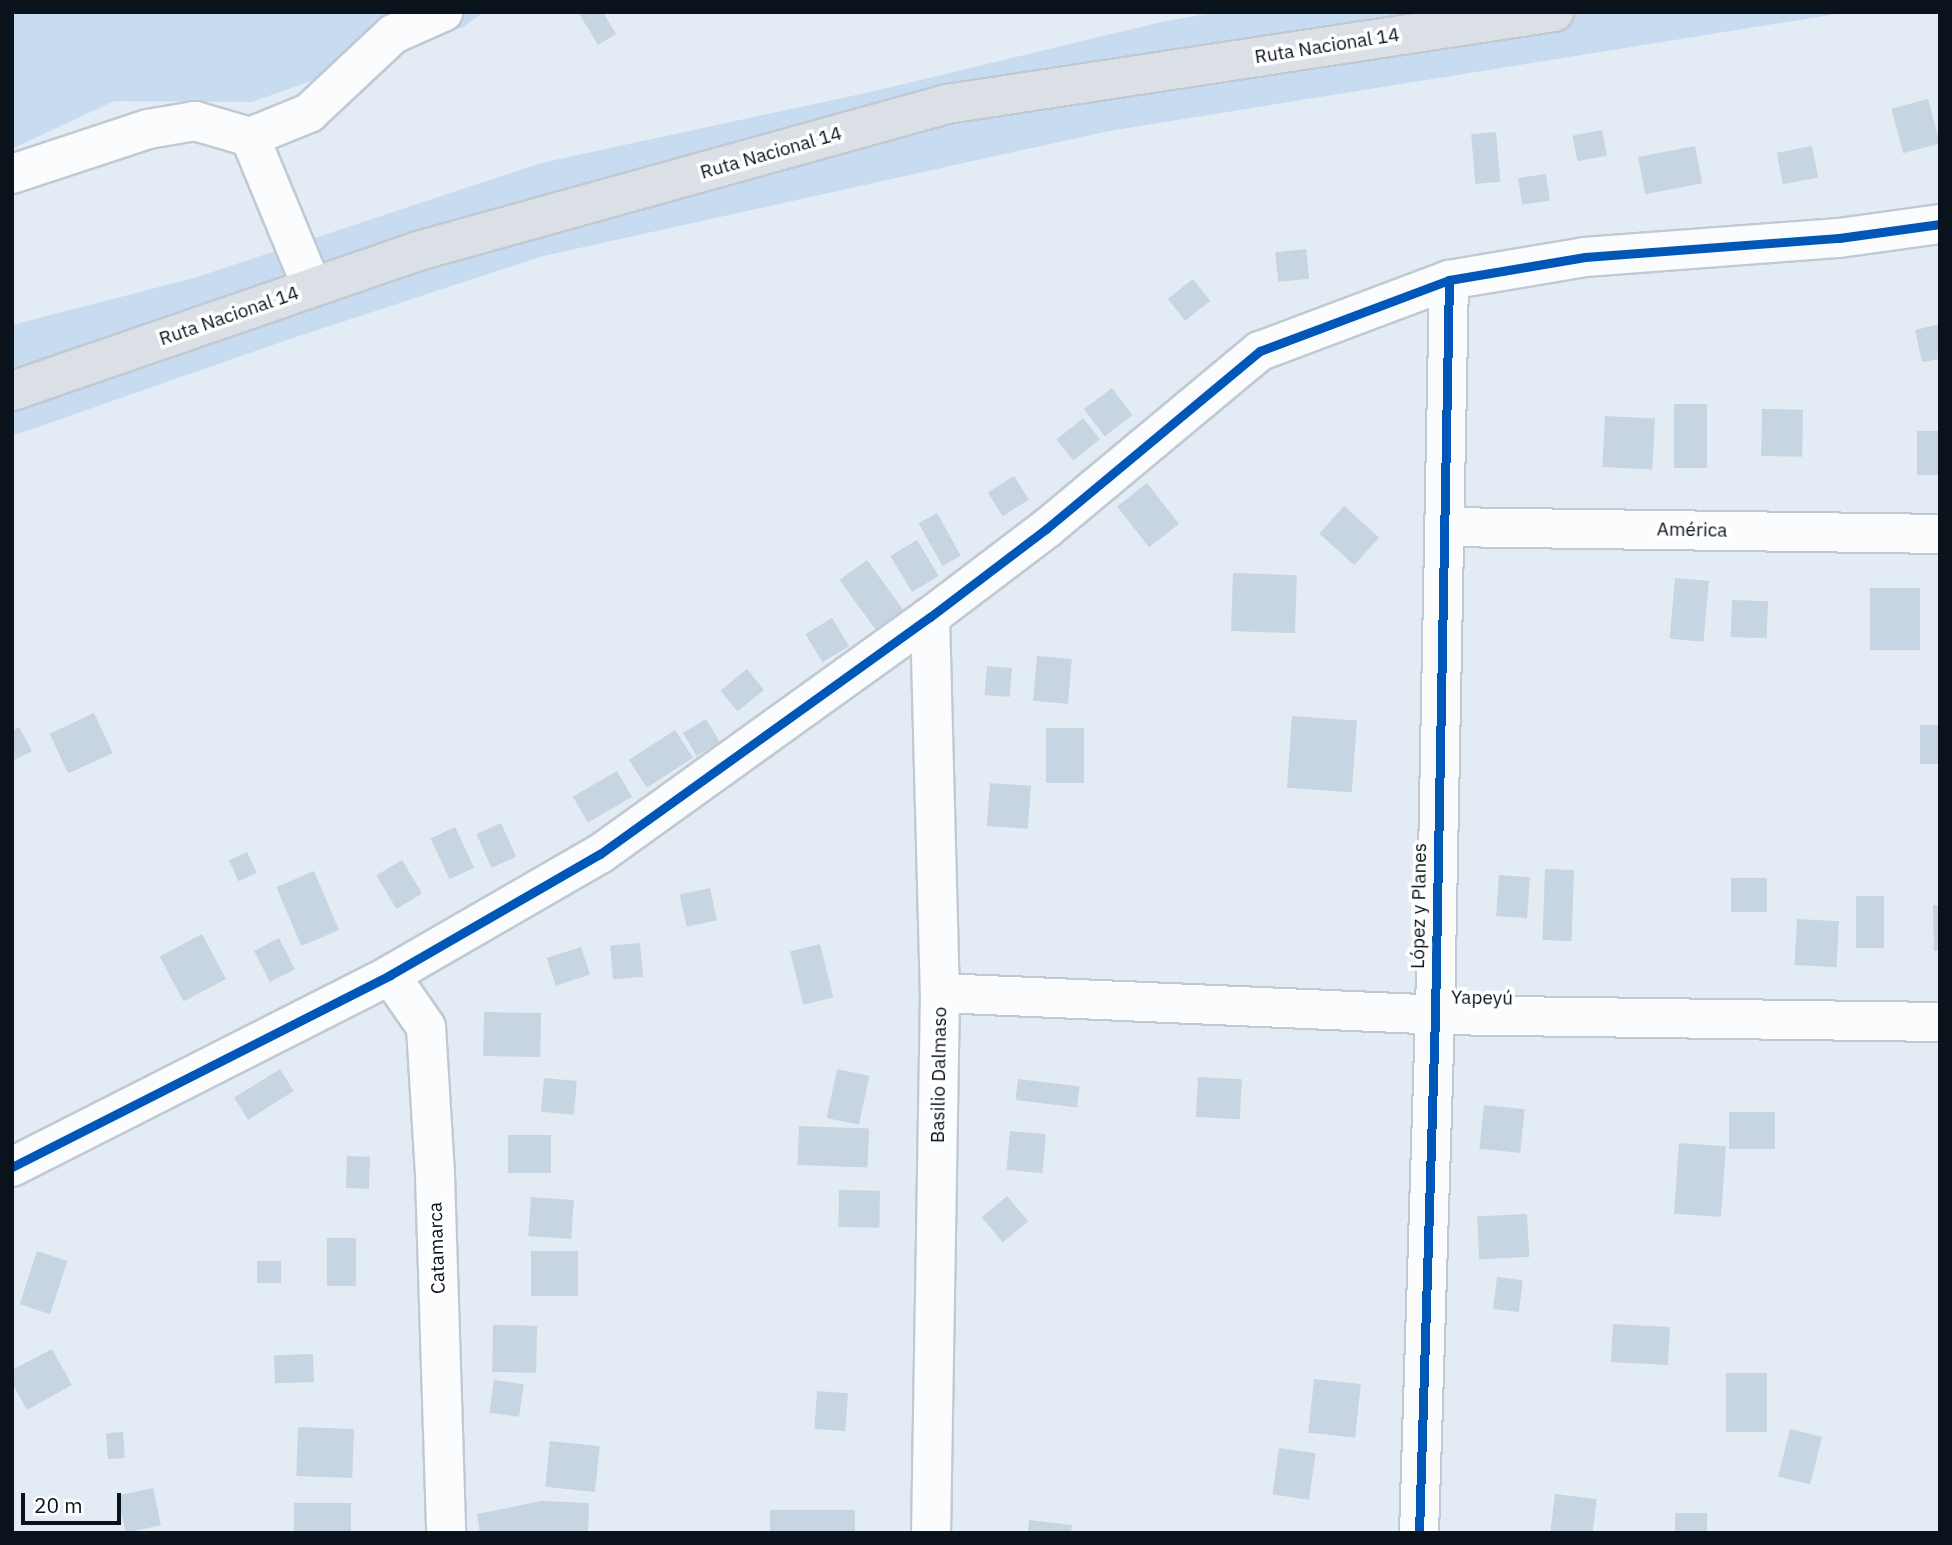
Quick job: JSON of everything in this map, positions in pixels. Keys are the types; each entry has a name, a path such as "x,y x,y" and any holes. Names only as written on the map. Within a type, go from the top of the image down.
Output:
{"highway":[{"name":"Ruta Nacional 14","path":"12,391 418,251 947,104 1554,12"}],"street":[{"path":"12,174 148,129 195,121 250,137 309,113 393,34 443,12"},
{"path":"250,137 312,288"},
{"path":"12,1167 390,975 600,854 930,617 1046,529 1261,351 1449,280 1585,257 1839,238 1940,224"},
{"name":"López y Planes","path":"1419,1533 1435,1015 1449,280"},
{"name":"América","path":"1444,527 1940,534"},
{"name":"Basilio Dalmaso","path":"930,617 940,993 931,1533"},
{"name":"Catamarca","path":"446,1533 435,1175 426,1027 435,976 457,936"},
{"path":"390,975 426,1027"},
{"name":"Yapeyú","path":"940,993 1435,1015 1940,1022"}],"shaded area":[{"path":"12,12 484,12 463,27 252,102 114,101 12,149"},
{"path":"1216,12 1849,12 1109,131 543,256 290,339 12,436 12,325 194,278 541,163 879,90 1157,23"}],"building":[{"path":"578,12 603,12 616,34 598,45"},
{"path":"1928,99 1940,143 1903,153 1891,109"},
{"path":"1602,130 1607,156 1578,161 1573,136"},
{"path":"1496,132 1500,182 1475,184 1471,134"},
{"path":"1695,146 1702,183 1645,194 1638,157"},
{"path":"1812,146 1818,177 1783,184 1777,153"},
{"path":"1546,174 1550,201 1522,205 1518,178"},
{"path":"1306,249 1309,279 1278,282 1275,252"},
{"path":"1193,279 1210,301 1185,321 1168,299"},
{"path":"1940,324 1940,359 1922,362 1915,330"},
{"path":"1112,388 1132,415 1105,436 1084,409"},
{"path":"1674,404 1707,404 1707,468 1674,468"},
{"path":"1762,409 1803,410 1802,457 1761,456"},
{"path":"1605,416 1655,419 1652,470 1602,467"},
{"path":"1083,418 1100,439 1074,460 1057,439"},
{"path":"1917,431 1940,431 1940,475 1917,475"},
{"path":"1014,476 1029,500 1003,516 988,492"},
{"path":"1147,483 1179,524 1149,547 1117,506"},
{"path":"1344,506 1379,537 1354,565 1319,533"},
{"path":"937,513 961,556 942,566 919,523"},
{"path":"917,540 939,576 912,592 890,556"},
{"path":"867,560 908,616 880,636 839,580"},
{"path":"1233,573 1297,575 1295,633 1231,631"},
{"path":"1675,578 1709,581 1704,642 1670,639"},
{"path":"1870,588 1920,588 1920,650 1870,650"},
{"path":"1732,600 1768,601 1767,638 1731,637"},
{"path":"832,618 849,646 822,662 805,634"},
{"path":"1037,656 1072,659 1068,704 1033,701"},
{"path":"987,666 1012,668 1009,697 984,695"},
{"path":"747,669 764,690 738,711 721,690"},
{"path":"94,713 113,753 68,774 50,734"},
{"path":"1292,716 1357,721 1352,792 1287,788"},
{"path":"706,719 720,742 697,756 683,733"},
{"path":"1920,725 1940,725 1940,764 1920,764"},
{"path":"19,727 32,751 12,761 12,731"},
{"path":"1046,728 1084,728 1084,783 1046,783"},
{"path":"675,730 693,758 647,788 629,760"},
{"path":"617,771 632,797 588,822 573,796"},
{"path":"990,783 1031,786 1028,829 987,826"},
{"path":"501,823 516,857 491,868 476,834"},
{"path":"455,827 474,868 450,879 431,838"},
{"path":"247,852 257,873 239,881 229,860"},
{"path":"402,860 422,893 396,909 376,875"},
{"path":"1545,869 1574,870 1572,941 1543,940"},
{"path":"314,871 339,930 301,946 276,887"},
{"path":"1499,875 1530,877 1527,918 1496,916"},
{"path":"1731,878 1767,878 1767,912 1731,912"},
{"path":"710,888 717,920 687,927 680,894"},
{"path":"1856,896 1884,896 1884,948 1856,948"},
{"path":"1933,905 1940,905 1940,951 1934,951"},
{"path":"1797,919 1839,921 1837,967 1795,965"},
{"path":"202,934 226,979 184,1002 160,957"},
{"path":"279,938 295,969 270,982 254,951"},
{"path":"640,943 643,977 613,979 610,946"},
{"path":"820,944 833,997 803,1005 790,951"},
{"path":"581,947 590,975 556,986 547,958"},
{"path":"484,1012 541,1013 540,1057 483,1056"},
{"path":"280,1069 294,1091 248,1120 234,1098"},
{"path":"837,1069 869,1076 859,1125 827,1118"},
{"path":"1198,1077 1242,1079 1240,1119 1196,1117"},
{"path":"544,1078 577,1081 574,1115 541,1112"},
{"path":"1018,1079 1080,1087 1077,1107 1015,1100"},
{"path":"1484,1105 1525,1109 1520,1153 1479,1149"},
{"path":"1729,1112 1775,1112 1775,1149 1729,1149"},
{"path":"799,1126 869,1128 868,1167 798,1165"},
{"path":"1010,1131 1046,1134 1042,1173 1007,1170"},
{"path":"508,1135 551,1135 551,1173 508,1173"},
{"path":"1679,1143 1726,1146 1721,1217 1674,1214"},
{"path":"347,1156 370,1157 369,1189 346,1188"},
{"path":"839,1190 880,1191 879,1228 838,1227"},
{"path":"1007,1196 1028,1221 1003,1242 982,1217"},
{"path":"531,1197 574,1200 571,1239 528,1236"},
{"path":"1527,1214 1529,1257 1479,1260 1477,1217"},
{"path":"327,1238 356,1238 356,1286 327,1286"},
{"path":"37,1251 67,1261 50,1314 20,1304"},
{"path":"531,1251 578,1251 578,1296 531,1296"},
{"path":"257,1261 281,1261 281,1283 257,1283"},
{"path":"1497,1277 1523,1280 1519,1312 1493,1309"},
{"path":"1613,1324 1670,1327 1668,1365 1611,1362"},
{"path":"493,1325 537,1326 536,1373 492,1372"},
{"path":"52,1349 72,1385 27,1410 12,1383 12,1370"},
{"path":"313,1354 314,1382 275,1383 274,1355"},
{"path":"1726,1373 1767,1373 1767,1432 1726,1432"},
{"path":"1314,1379 1361,1384 1355,1438 1308,1433"},
{"path":"494,1380 524,1384 519,1417 489,1413"},
{"path":"817,1391 848,1393 845,1431 814,1429"},
{"path":"298,1427 354,1429 352,1478 296,1476"},
{"path":"1790,1429 1822,1437 1810,1485 1778,1477"},
{"path":"123,1432 125,1458 108,1459 106,1433"},
{"path":"550,1441 600,1446 595,1492 545,1487"},
{"path":"1279,1448 1316,1453 1309,1500 1272,1495"},
{"path":"153,1488 161,1525 126,1533 118,1495"},
{"path":"1555,1494 1597,1499 1593,1533 1550,1533"},
{"path":"542,1501 589,1503 588,1533 480,1533 477,1514"},
{"path":"294,1503 351,1503 351,1533 294,1533"},
{"path":"770,1510 855,1510 855,1533 770,1533"},
{"path":"1675,1513 1707,1513 1707,1533 1675,1533"},
{"path":"1029,1520 1072,1525 1071,1533 1028,1533"}],"cycle path":[{"path":"12,1167 390,975 600,854 930,617 1046,529 1260,351 1449,280 1585,257 1839,238 1940,224"},
{"path":"1419,1533 1435,1015 1449,280"}]}
